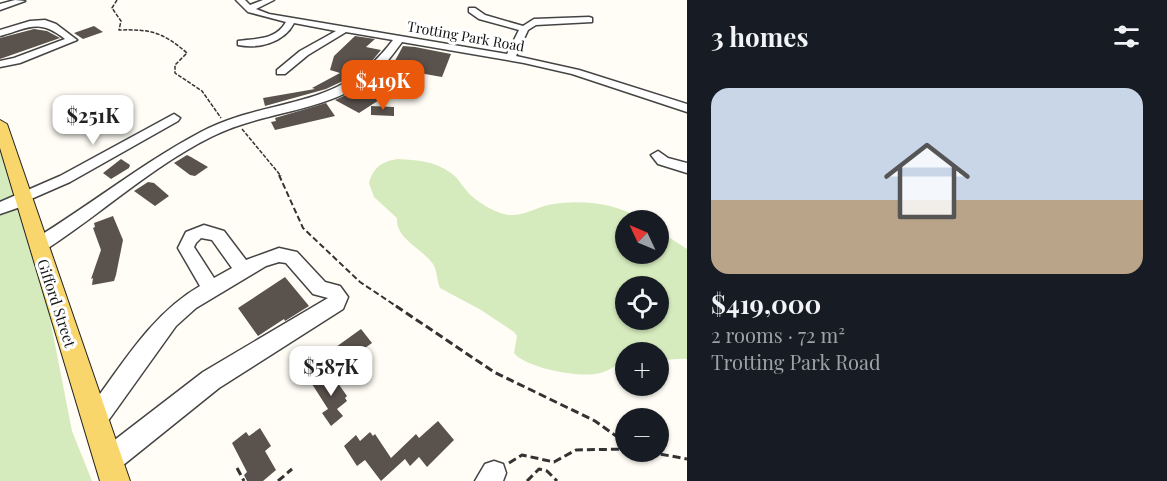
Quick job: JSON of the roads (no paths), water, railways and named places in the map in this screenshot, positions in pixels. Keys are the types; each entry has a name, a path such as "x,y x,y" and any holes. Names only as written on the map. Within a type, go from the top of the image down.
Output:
{"main road":[{"name":"Gifford Street","path":"0,124 112,471"}],"street":[{"path":"0,7 21,1 19,0"},
{"name":"Trotting Park Road","path":"240,0 250,8 289,25 310,23 510,58 575,72 687,108"},
{"path":"250,8 270,0"},
{"path":"472,10 482,17 524,29"},
{"path":"510,58 524,29 540,20 588,20"},
{"path":"0,33 37,22 46,22 69,38"},
{"path":"241,43 259,44 289,25"},
{"path":"281,72 304,52 345,29"},
{"path":"35,49 69,38"},
{"path":"0,64 11,63 63,45 71,41 69,38"},
{"path":"39,245 74,224 156,164 206,134 231,123 326,99 353,86 383,64 400,38"},
{"path":"0,208 65,180 174,118"},
{"path":"658,155 663,161 687,168"},
{"path":"210,289 186,248 186,243 194,234 206,230 216,233 243,270"},
{"path":"95,420 169,320 189,302 243,270 267,258 286,256 295,260 319,288 334,292 338,300 261,351 211,380 112,471"}]}
